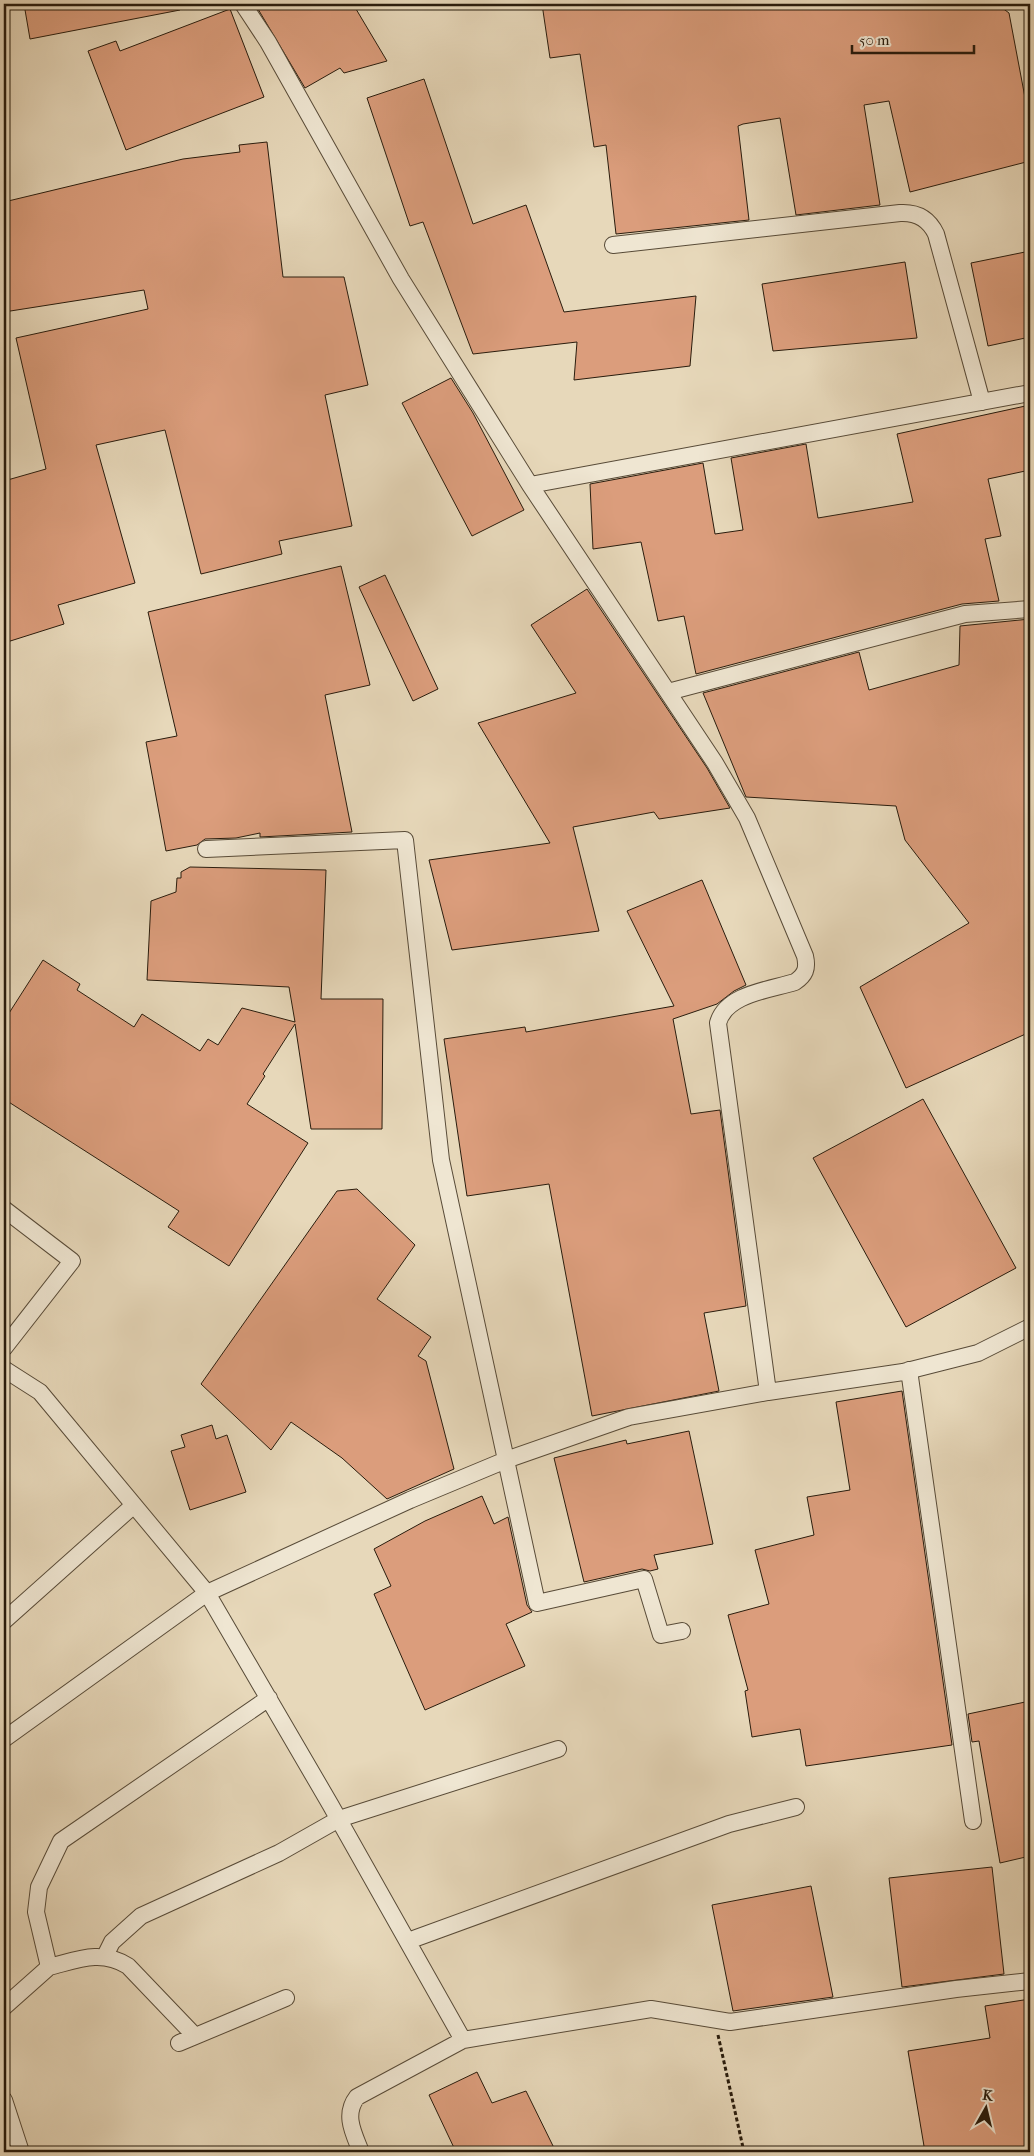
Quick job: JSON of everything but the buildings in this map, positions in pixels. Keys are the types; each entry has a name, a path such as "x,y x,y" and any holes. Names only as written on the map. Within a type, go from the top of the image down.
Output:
{"street":[{"path":"243,4 268,42 401,279 530,485 715,763 747,818 771,871 806,963 802,976 794,982 734,1002 725,1009 718,1023 768,1392"},
{"path":"613,245 900,213 916,214 929,222 936,234 982,402"},
{"path":"530,485 1030,393"},
{"path":"668,692 965,614 1030,609"},
{"path":"206,849 405,840 441,1160 536,1602 644,1579 661,1635 682,1631"},
{"path":"4,1209 72,1261 4,1348"},
{"path":"4,1739 208,1593 410,1500 506,1460 628,1417 768,1392 909,1370 978,1353 1030,1327"},
{"path":"4,1369 40,1392 208,1593 339,1819 463,2040"},
{"path":"909,1370 973,1821"},
{"path":"4,1620 134,1505"},
{"path":"49,1967 36,1912 39,1887 61,1841 269,1698"},
{"path":"106,1956 112,1942 140,1916 279,1853 339,1819 558,1749"},
{"path":"408,1941 729,1824 796,1807"},
{"path":"4,2007 49,1967 89,1956 106,1956 128,1966 195,2036"},
{"path":"361,2152 349,2120 350,2108 357,2097 463,2040 651,2009 730,2022 956,1989 1030,1981"},
{"path":"179,2043 286,1998"},
{"path":"4,2100 21,2152"}],"path":[{"path":"715,2019 744,2152"}]}
